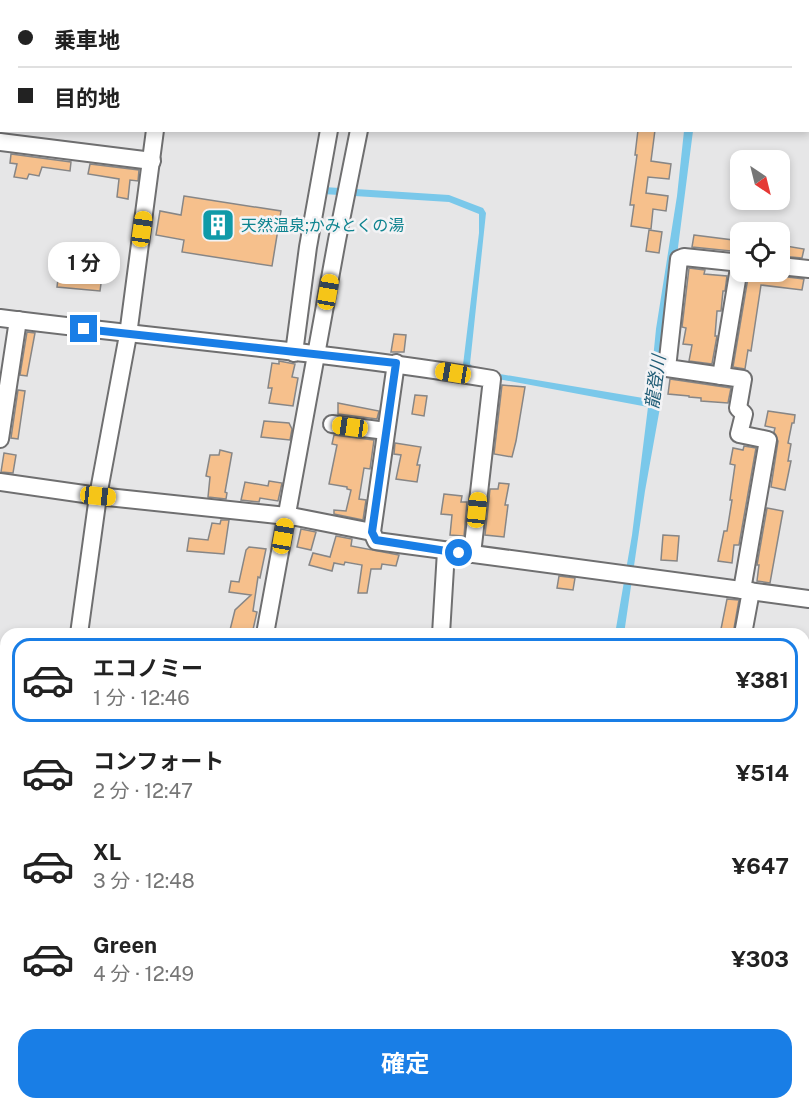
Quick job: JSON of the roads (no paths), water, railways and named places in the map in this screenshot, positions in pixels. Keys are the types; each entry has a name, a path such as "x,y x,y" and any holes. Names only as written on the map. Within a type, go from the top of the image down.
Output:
{"street":[{"path":"80,628 98,496 128,334 155,132"},
{"path":"294,353 308,248 329,132"},
{"path":"266,628 336,240 359,132"},
{"path":"0,141 152,161"},
{"path":"730,262 684,257 679,259 667,368 743,379 738,408 744,414 739,435 768,440 744,628"},
{"path":"790,267 809,269"},
{"path":"721,376 737,282"},
{"path":"0,318 396,363 492,379 472,554"},
{"path":"0,439 18,321"},
{"path":"396,363 372,532 376,540 809,599"},
{"path":"332,424 386,431"},
{"path":"0,482 98,496 286,516 372,532"},
{"path":"441,628 446,551"}],"water":[{"name":"龍登川","path":"684,132 693,132 663,364 661,402 625,628 616,628 632,535 648,407 466,373 463,365 479,233 479,214 449,202 323,194 324,187 449,195 483,208 486,213 470,364 476,370 649,399 656,329 677,196"}],"place":[{"name":"天然温泉;かみとくの湯","path":"218,225"}]}
